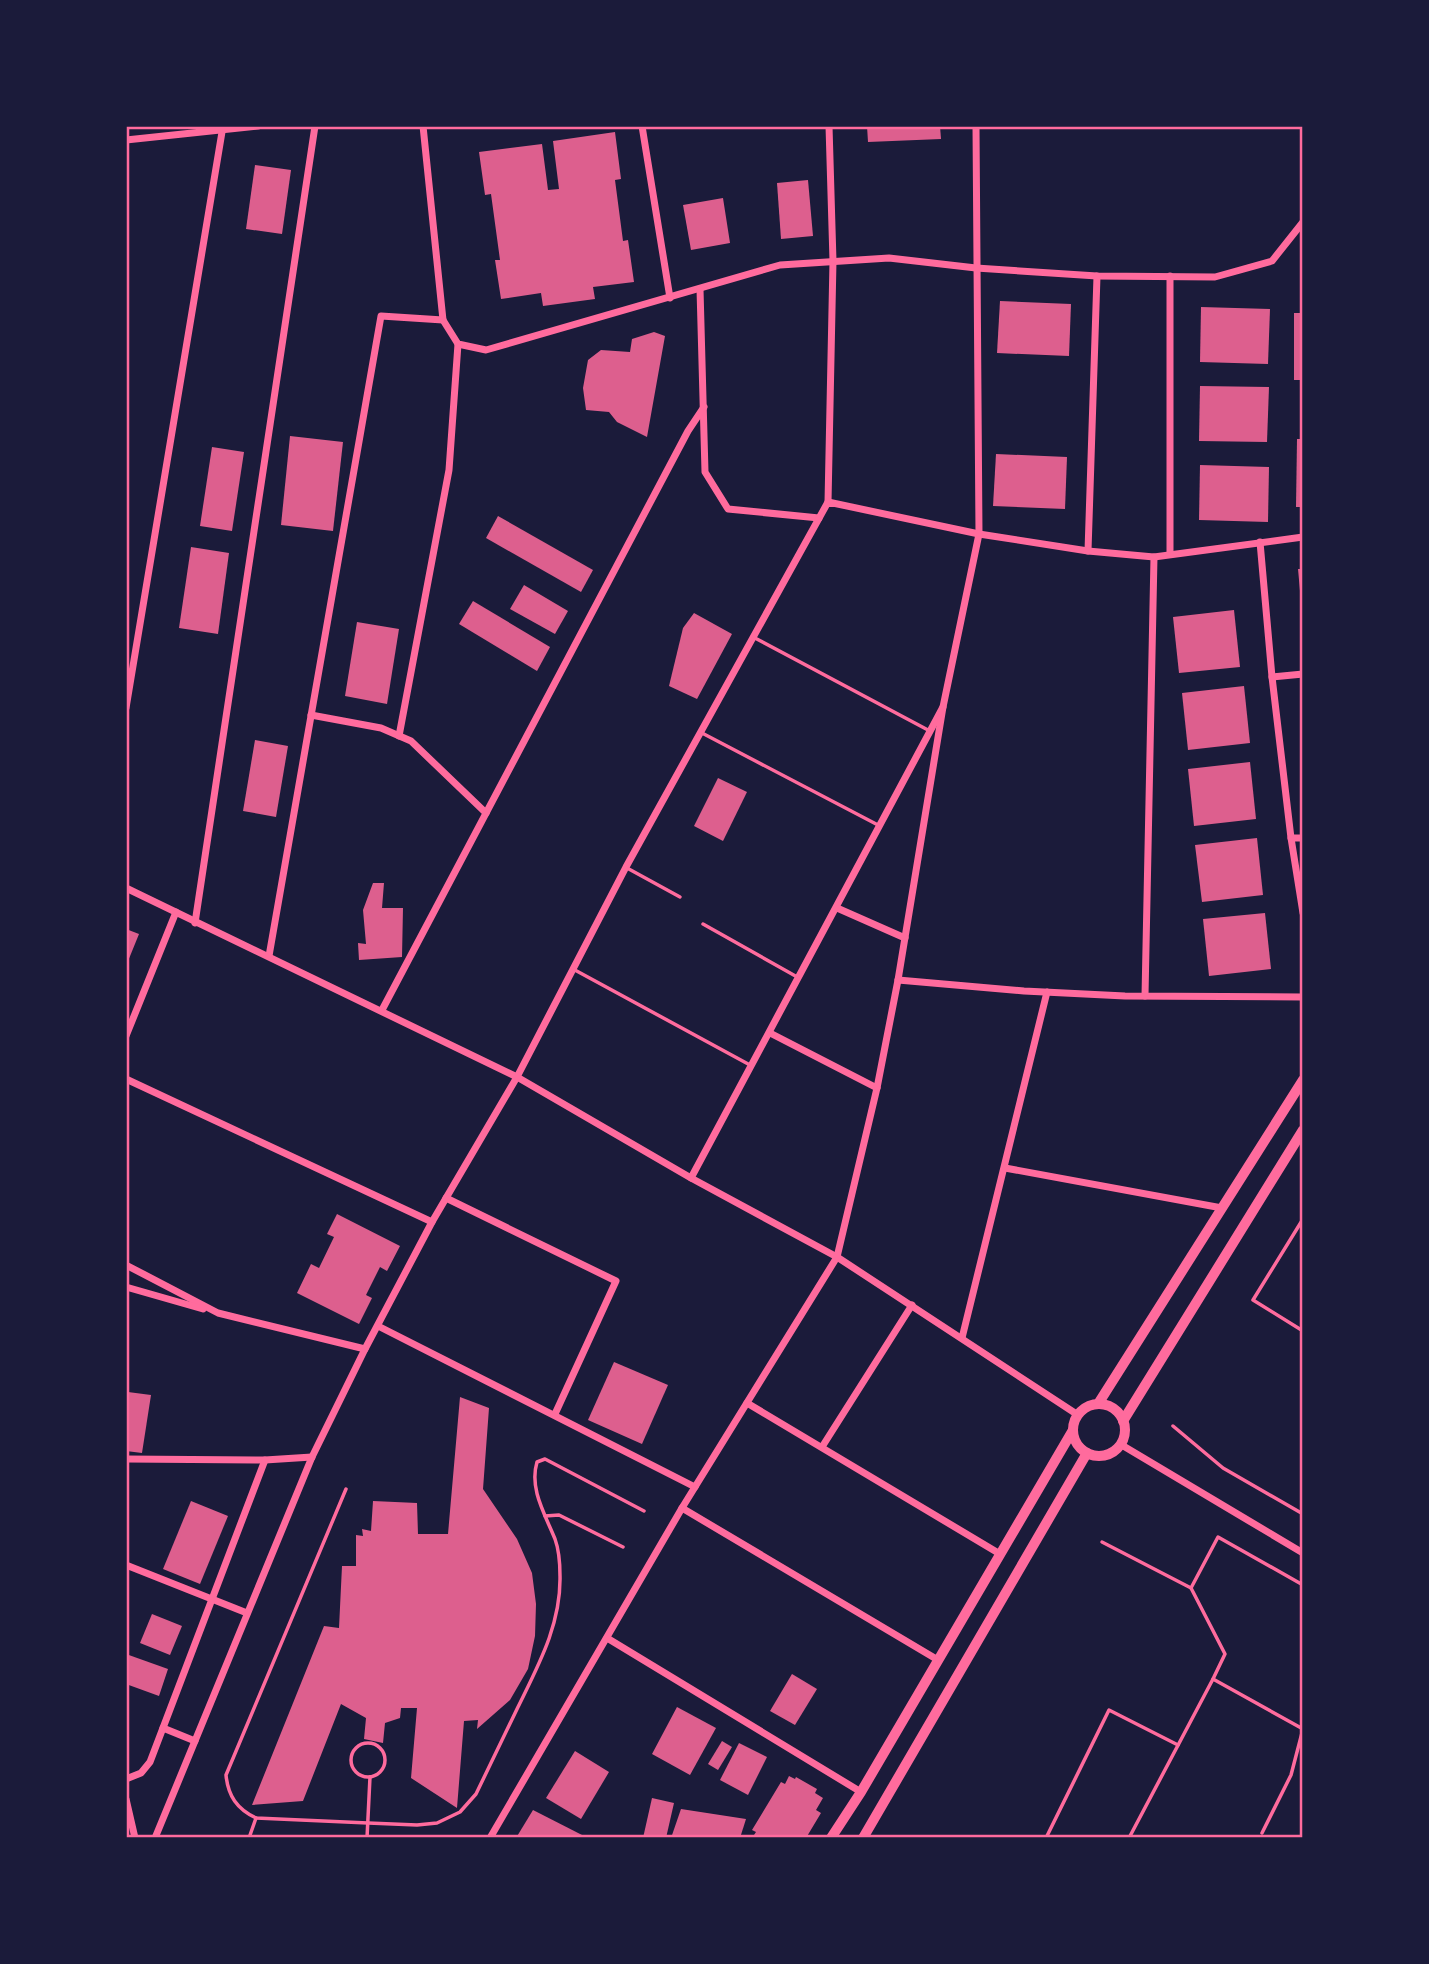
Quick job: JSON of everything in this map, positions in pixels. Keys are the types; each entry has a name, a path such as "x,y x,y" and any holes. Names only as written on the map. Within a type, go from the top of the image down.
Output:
{"main road":[{"path":"1098,1404 1303,1080"},
{"path":"1123,1421 1303,1130"},
{"path":"831,1838 861,1792 1073,1430 1078,1415 1089,1406 1098,1404 1115,1410 1123,1421 1125,1433 1121,1444 1112,1453 1104,1456 1087,1453 1076,1443 1073,1430"},
{"path":"863,1838 1087,1453"}],"street":[{"path":"126,141 258,126"},
{"path":"195,923 315,126"},
{"path":"399,736 449,470 458,344 443,320 423,126"},
{"path":"642,126 670,298"},
{"path":"155,1838 312,1457 365,1349 432,1222 517,1077 625,867 828,502 833,261 829,126"},
{"path":"490,1838 682,1508 837,1257 877,1088 898,980 943,707 979,534 976,126"},
{"path":"126,708 223,128"},
{"path":"458,344 486,350 780,264 889,258 976,268 1097,276 1214,276 1272,261 1303,222"},
{"path":"1088,551 1097,276"},
{"path":"1170,276 1170,554"},
{"path":"700,289 705,472 728,509 819,518"},
{"path":"269,956 381,316 443,320"},
{"path":"382,1010 688,431 704,407"},
{"path":"828,502 979,534 1088,551 1154,557 1303,537"},
{"path":"1260,542 1272,677 1291,838 1303,913"},
{"path":"1145,996 1154,557"},
{"path":"1272,677 1303,674"},
{"path":"691,1178 943,707"},
{"path":"311,715 381,728 411,741 486,813"},
{"path":"1291,838 1303,838"},
{"path":"126,888 517,1077 691,1178 837,1257 1078,1415"},
{"path":"837,908 905,939"},
{"path":"126,1036 176,912"},
{"path":"898,980 1047,992 1303,997"},
{"path":"962,1338 1047,992"},
{"path":"770,1033 877,1088"},
{"path":"126,1079 432,1222"},
{"path":"1004,1168 1222,1208"},
{"path":"446,1198 616,1281 555,1414"},
{"path":"126,1265 218,1313"},
{"path":"126,1287 365,1349"},
{"path":"822,1447 912,1305"},
{"path":"378,1326 695,1487"},
{"path":"747,1403 1000,1554"},
{"path":"1121,1444 1303,1553"},
{"path":"126,1459 265,1460 312,1457"},
{"path":"126,1779 141,1773 150,1762 265,1460"},
{"path":"682,1508 937,1660"},
{"path":"126,1565 247,1613"},
{"path":"607,1638 861,1792"},
{"path":"163,1728 195,1741"},
{"path":"126,1799 135,1838"}],"lane":[{"path":"753,637 930,732"},
{"path":"701,733 880,826"},
{"path":"625,867 680,897"},
{"path":"703,924 799,978"},
{"path":"573,969 752,1066"},
{"path":"1303,1219 1253,1300 1303,1331"},
{"path":"1173,1426 1223,1468 1303,1514"},
{"path":"346,1489 226,1775 229,1793 234,1801 256,1818 417,1825 444,1821 460,1812 476,1794 542,1658 554,1625 560,1589 558,1556 534,1473 537,1462 545,1460 644,1511"},
{"path":"545,1516 559,1515 623,1547"},
{"path":"1191,1588 1217,1537 1303,1586"},
{"path":"1102,1542 1191,1588 1225,1654 1129,1838"},
{"path":"1213,1679 1303,1729 1291,1775 1262,1833"},
{"path":"1046,1838 1110,1710 1178,1745"},
{"path":"367,1743 382,1750 385,1762 381,1772 370,1777 359,1774 352,1765 353,1753 367,1743"},
{"path":"367,1838 370,1777"},
{"path":"249,1838 256,1818"}],"building":[{"path":"867,126 940,126 941,139 868,142"},
{"path":"615,132 621,179 615,180 623,241 628,240 634,282 593,287 595,299 543,306 541,293 501,299 495,260 500,260 491,194 485,195 479,152 542,144 548,190 559,189 553,141"},
{"path":"255,165 291,170 282,234 246,229"},
{"path":"808,180 813,236 781,239 777,183"},
{"path":"723,198 730,243 691,250 683,205"},
{"path":"1000,301 1071,304 1069,356 997,353"},
{"path":"1201,307 1270,309 1268,364 1200,362"},
{"path":"1294,313 1303,313 1303,380 1294,380"},
{"path":"654,332 665,336 647,437 617,422 609,412 586,410 583,388 588,360 601,350 630,352 632,339"},
{"path":"1200,386 1269,387 1267,442 1199,441"},
{"path":"290,436 343,442 333,531 281,525"},
{"path":"1297,439 1303,439 1303,507 1296,507"},
{"path":"212,447 244,452 232,531 200,526"},
{"path":"996,454 1067,457 1065,509 993,506"},
{"path":"1200,465 1269,467 1268,522 1199,520"},
{"path":"498,516 593,570 581,592 486,538"},
{"path":"191,547 229,553 218,634 179,628"},
{"path":"1298,569 1303,569 1301,602"},
{"path":"524,585 568,611 555,634 510,609"},
{"path":"473,601 550,647 537,671 459,624"},
{"path":"1234,610 1240,667 1179,673 1173,617"},
{"path":"694,613 732,634 697,699 669,686 683,628"},
{"path":"357,622 399,629 387,704 345,696"},
{"path":"1244,686 1250,743 1188,750 1182,693"},
{"path":"255,740 288,746 276,817 243,811"},
{"path":"1250,762 1256,819 1194,826 1188,769"},
{"path":"718,778 747,792 723,841 694,826"},
{"path":"1257,838 1263,895 1202,902 1195,845"},
{"path":"373,883 384,883 382,908 403,908 402,957 359,960 358,943 366,944 363,910"},
{"path":"1265,913 1271,969 1209,976 1203,919"},
{"path":"126,929 139,934 126,966"},
{"path":"337,1214 400,1246 387,1271 380,1267 366,1295 372,1298 359,1324 297,1293 311,1264 319,1268 334,1237 327,1234"},
{"path":"614,1362 668,1385 642,1444 588,1420"},
{"path":"128,1392 151,1395 142,1453 126,1451"},
{"path":"460,1397 489,1408 483,1489 517,1539 532,1573 536,1604 535,1636 528,1669 510,1700 477,1729 478,1720 464,1721 457,1808 411,1778 417,1708 401,1708 400,1718 385,1723 383,1743 364,1739 366,1718 341,1704 303,1801 252,1805 324,1626 339,1628 342,1566 356,1566 356,1535 363,1536 362,1529 371,1531 373,1501 417,1503 418,1534 448,1534"},
{"path":"191,1501 228,1516 200,1584 163,1569"},
{"path":"152,1614 182,1626 170,1655 140,1643"},
{"path":"126,1654 168,1669 159,1696 126,1684"},
{"path":"792,1674 817,1689 795,1725 770,1711"},
{"path":"677,1707 716,1728 690,1775 652,1754"},
{"path":"722,1741 732,1747 718,1770 708,1764"},
{"path":"739,1743 767,1757 748,1795 720,1780"},
{"path":"575,1751 609,1772 581,1819 546,1798"},
{"path":"789,1776 817,1789 815,1793 823,1798 816,1810 821,1813 806,1838 752,1838 756,1832 752,1830 781,1782 785,1784"},
{"path":"652,1798 674,1803 666,1838 643,1838"},
{"path":"681,1809 746,1819 740,1838 671,1838"},
{"path":"533,1810 584,1836 583,1838 516,1838"}]}
